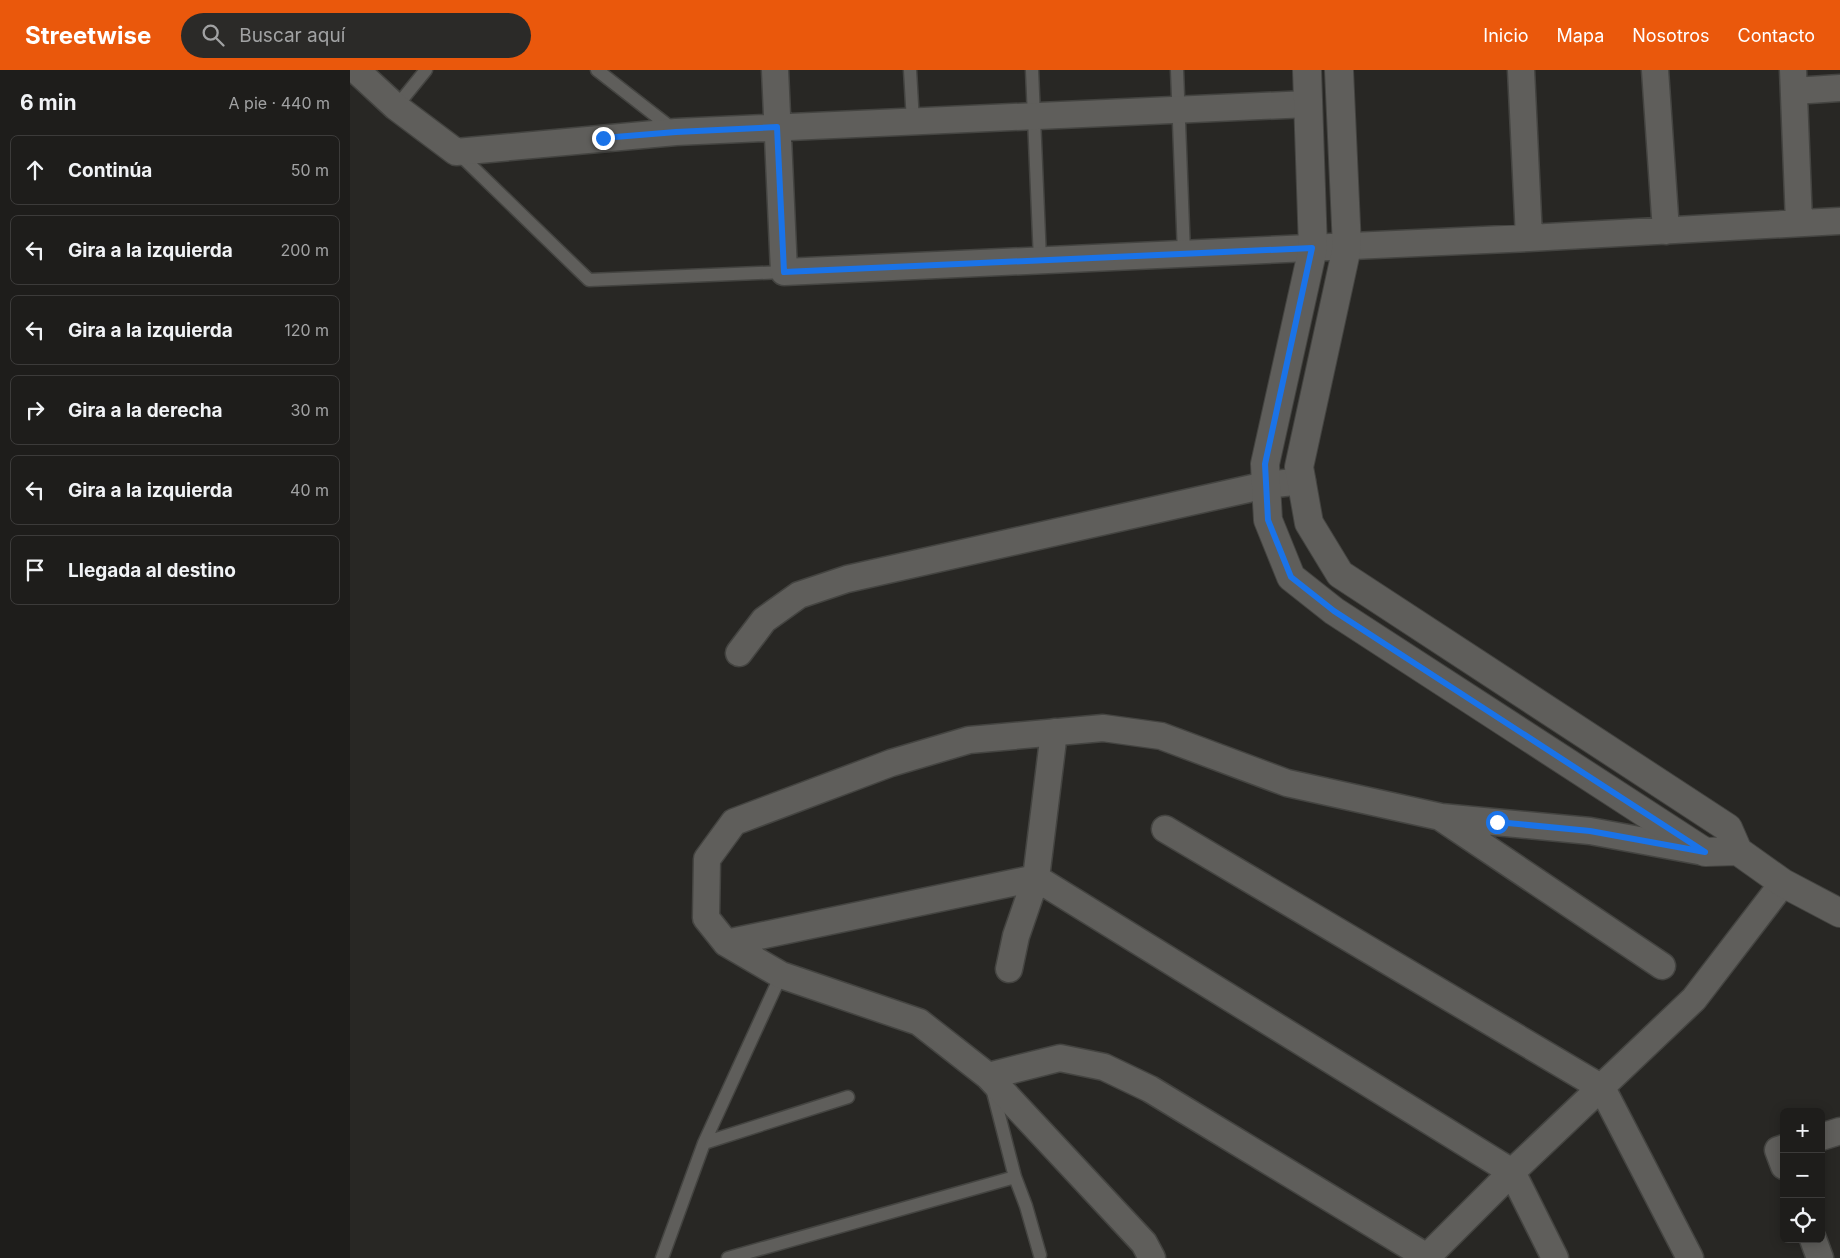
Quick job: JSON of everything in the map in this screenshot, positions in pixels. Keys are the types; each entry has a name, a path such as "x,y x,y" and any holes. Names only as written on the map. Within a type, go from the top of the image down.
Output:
{"street":[{"path":"356,70 396,107 456,152 676,132 1308,104"},
{"path":"774,70 784,272 1347,247 1840,221"},
{"path":"1307,70 1312,248 1265,464 1268,520 1291,577 1334,611 1705,852"},
{"path":"1339,70 1347,247 1299,466 1309,523 1340,574 1728,828 1738,851 1783,883 1840,913"},
{"path":"1521,70 1529,238"},
{"path":"1655,70 1666,231"},
{"path":"1799,223 1794,80 1840,88"},
{"path":"739,653 764,620 799,595 839,582 1266,484 1302,481"},
{"path":"1152,1258 1138,1235 988,1076 919,1022 782,975 726,943 706,918 707,859 734,822 891,763 969,740 1102,728 1162,736 1287,782 1441,817 1590,831 1705,852 1738,851"},
{"path":"1008,969 1016,936 1036,878 1054,732"},
{"path":"1441,817 1662,966"},
{"path":"1165,829 1602,1088 1690,1258"},
{"path":"726,943 1036,878 1512,1172 1555,1258"},
{"path":"988,1076 1060,1058 1104,1068 1150,1089 1427,1258 1512,1172 1694,999 1783,883"},
{"path":"1825,1136 1840,1131"},
{"path":"1814,1243 1820,1258"}],"lane":[{"path":"396,107 426,70"},
{"path":"597,70 676,132"},
{"path":"910,70 913,122"},
{"path":"1032,70 1040,260"},
{"path":"1177,70 1184,254"},
{"path":"456,152 589,280 784,272"},
{"path":"662,1258 704,1143 782,975"},
{"path":"988,1076 1015,1177 1026,1206 1040,1255"},
{"path":"704,1143 848,1097"},
{"path":"728,1258 1015,1177"}],"route":[{"path":"603,138 777,127 784,272 1312,248 1265,464 1268,520 1291,577 1334,611 1705,852 1590,831 1497,822"}]}
